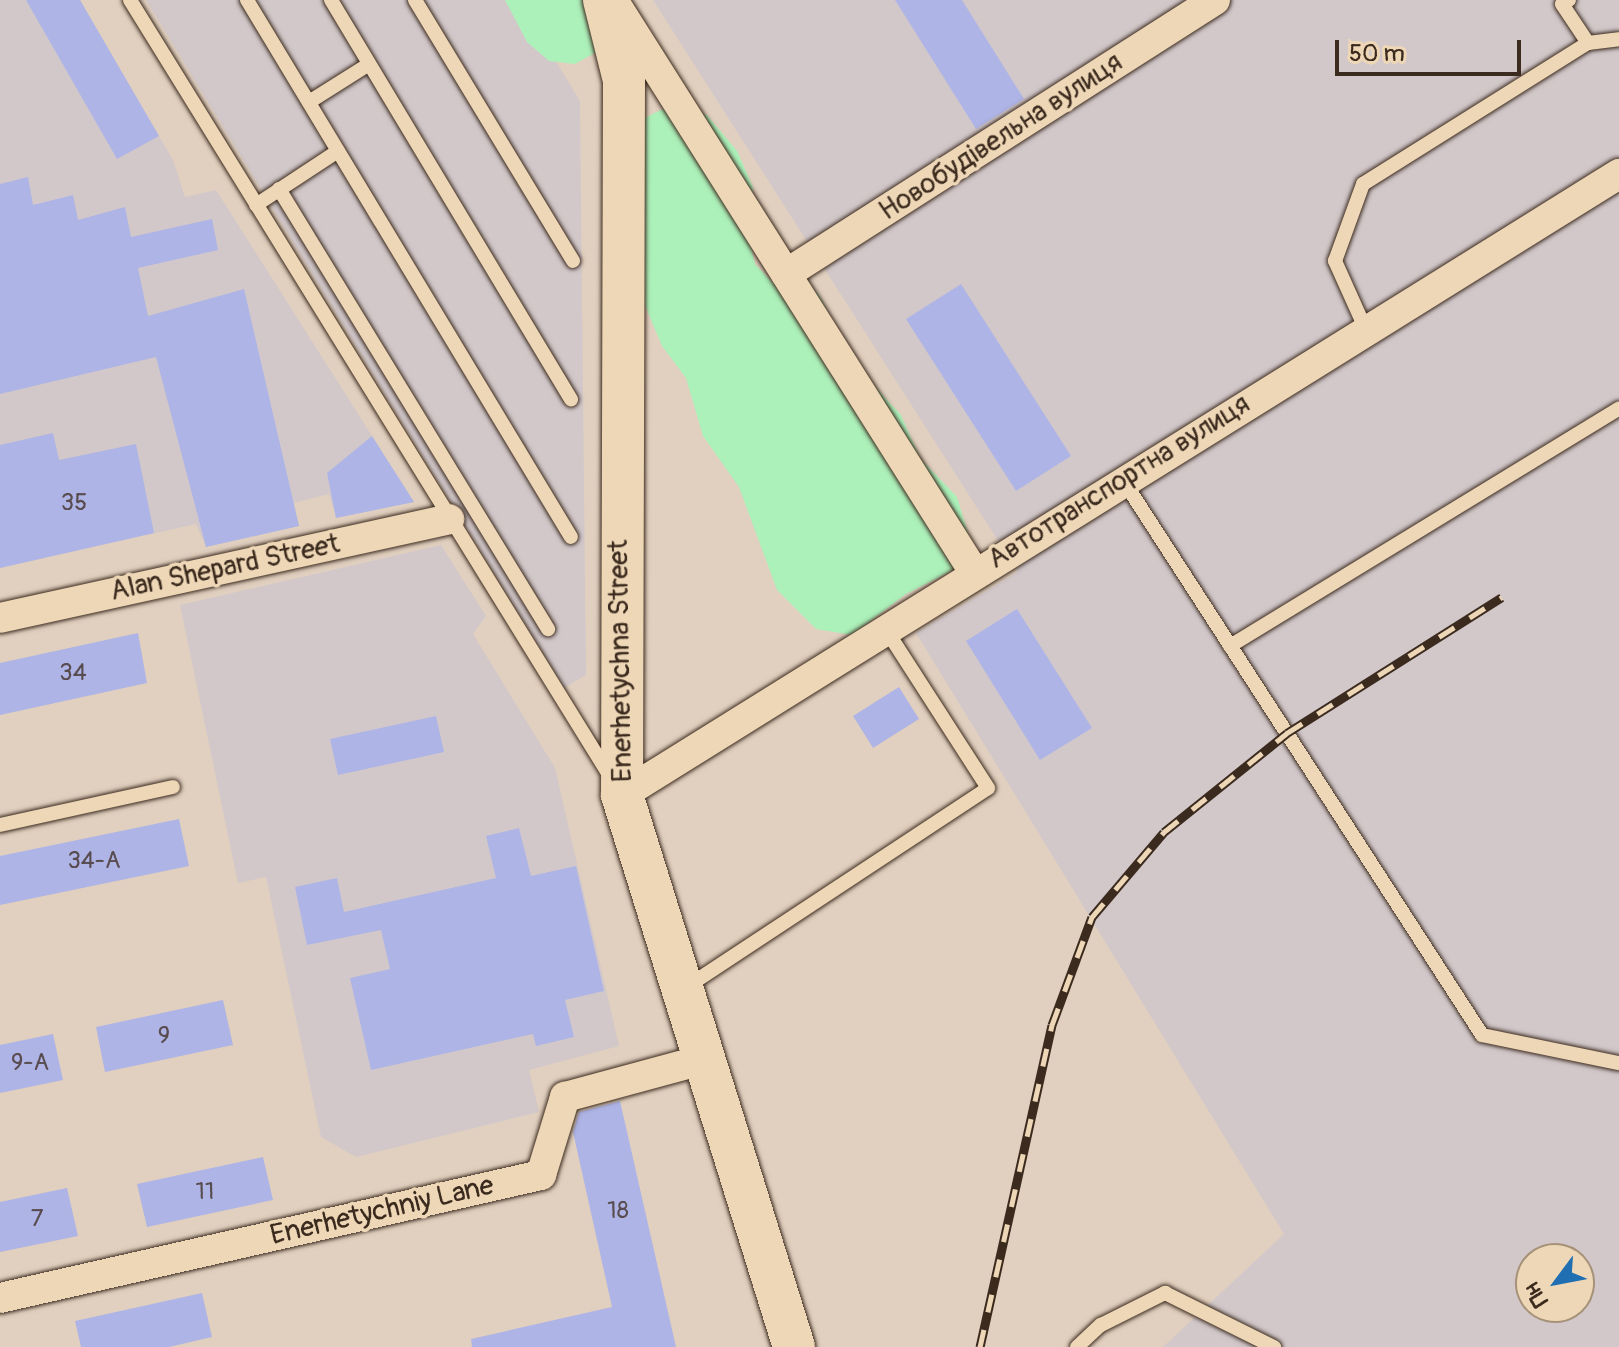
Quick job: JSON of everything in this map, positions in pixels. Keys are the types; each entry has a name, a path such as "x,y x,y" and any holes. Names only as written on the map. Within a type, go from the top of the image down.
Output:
{"main road":[{"name":"Enerhetychna Street","path":"604,0 624,80 622,795 794,1347"}],"street":[{"path":"613,0 974,572"},
{"name":"Новобудівельна вулиця","path":"786,274 1215,0"},
{"name":"Автотранспортна вулиця","path":"622,795 974,572 1619,174"},
{"name":"Alan Shepard Street","path":"0,618 449,519"},
{"name":"Enerhetychniy Lane","path":"0,1298 541,1175 565,1097 706,1059"}],"lane":[{"path":"130,0 622,795"},
{"path":"247,0 571,537"},
{"path":"331,0 571,399"},
{"path":"415,0 573,261"},
{"path":"1569,0 1562,4 1588,43"},
{"path":"1366,330 1335,261 1363,184 1588,43 1619,39"},
{"path":"309,102 369,64"},
{"path":"256,205 338,151"},
{"path":"279,189 548,629"},
{"path":"1230,646 1619,409"},
{"path":"1123,480 1482,1035 1619,1063"},
{"path":"684,988 988,788 885,628"},
{"path":"0,825 173,787"},
{"path":"1077,1347 1101,1325 1165,1293 1274,1347"}],"shaded area":[{"path":"0,0 80,0 173,160 185,197 216,190 414,502 336,518 329,494 294,503 299,526 206,547 196,524 0,568"},
{"path":"146,0 519,0 580,101 586,675 564,688"},
{"path":"653,0 1619,0 1619,1347 1163,1347 1284,1234 916,633 1018,572"},
{"path":"441,545 486,616 473,634 555,768 619,1046 529,1070 539,1112 356,1157 321,1137 266,877 238,883 180,605"}],"green space":[{"path":"505,0 619,0 600,50 575,64 549,61 527,42"},
{"path":"665,108 707,115 737,151 753,187 747,230 755,264 775,285 818,293 857,367 901,415 920,458 957,497 968,533 959,567 906,594 852,635 816,629 777,590 739,487 703,436 686,378 662,346 637,286 640,120"}],"building":[{"path":"26,0 80,0 159,136 117,159"},
{"path":"895,0 962,0 1024,99 976,129"},
{"path":"28,177 33,205 73,195 78,220 125,207 131,237 212,219 218,250 138,268 148,316 244,289 299,526 206,547 156,357 0,394 0,184"},
{"path":"961,284 1071,456 1016,491 906,319"},
{"path":"53,433 59,460 136,444 154,533 0,568 0,445"},
{"path":"372,436 414,502 336,518 327,473"},
{"path":"1017,609 1092,728 1040,760 966,641"},
{"path":"138,633 147,683 0,715 0,663"},
{"path":"899,687 919,719 873,748 853,716"},
{"path":"436,716 444,752 338,775 330,739"},
{"path":"179,819 189,866 0,905 0,856"},
{"path":"519,828 531,876 576,866 604,991 565,1000 574,1037 536,1046 533,1034 371,1070 350,978 390,969 381,930 307,945 295,887 337,878 344,912 496,878 486,836"},
{"path":"223,1000 233,1045 105,1072 96,1027"},
{"path":"53,1034 63,1080 0,1093 0,1045"},
{"path":"620,1101 676,1347 472,1347 471,1339 612,1307 573,1132 579,1112"},
{"path":"263,1157 273,1200 147,1227 137,1184"},
{"path":"67,1188 78,1236 0,1252 0,1202"},
{"path":"202,1293 212,1337 169,1347 81,1347 75,1321"}],"railway":[{"path":"980,1347 1052,1025 1092,917 1164,832 1287,733 1502,597"}]}
